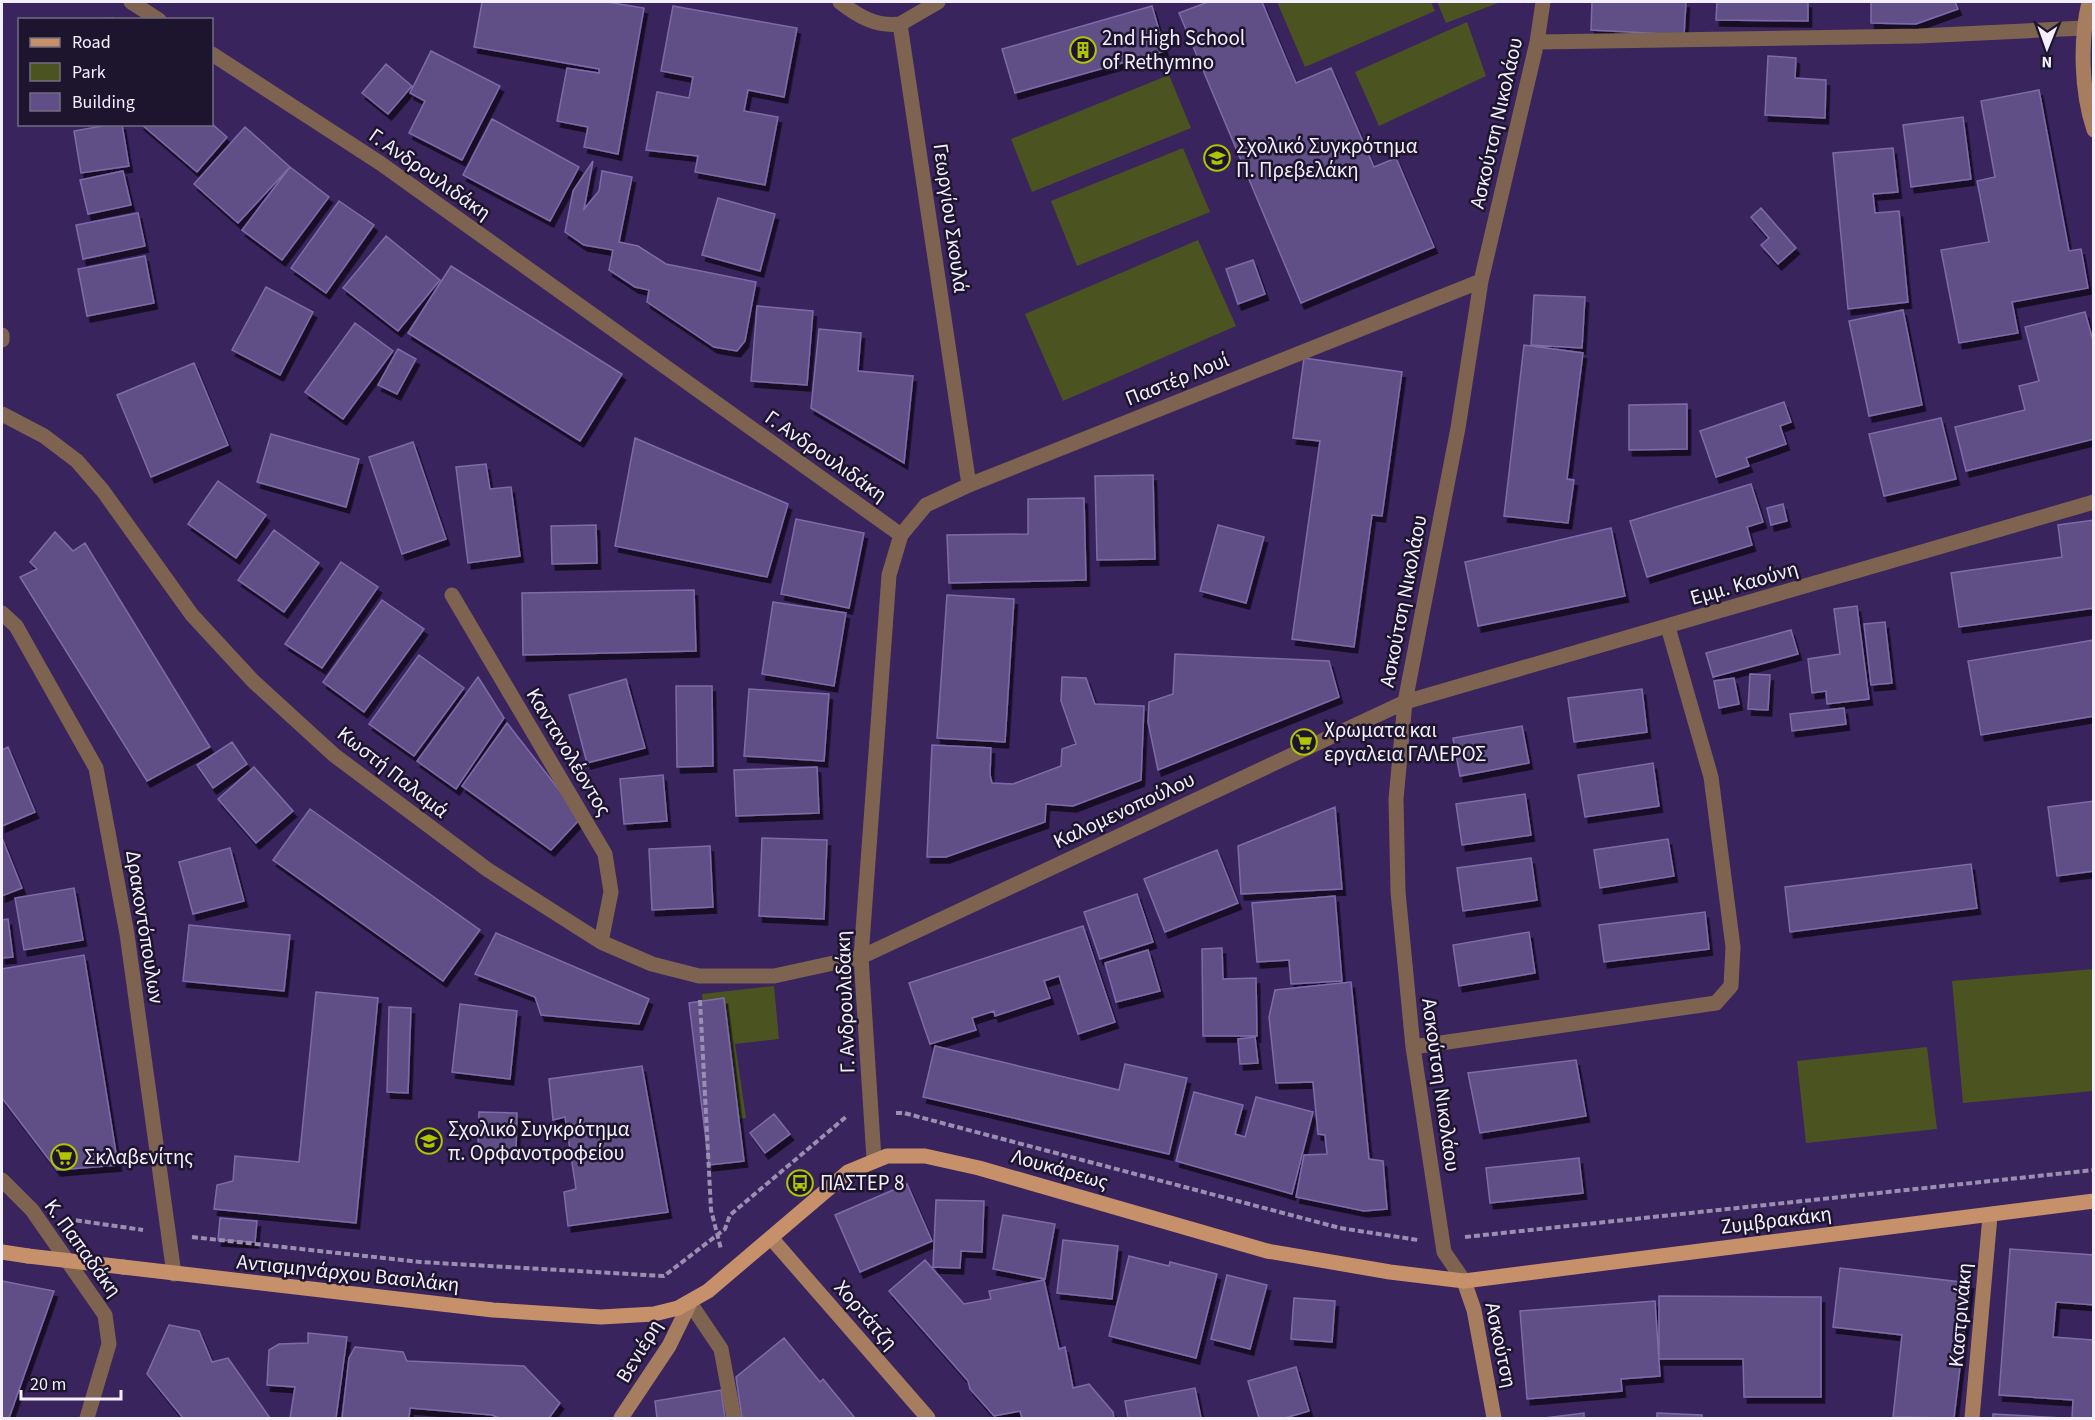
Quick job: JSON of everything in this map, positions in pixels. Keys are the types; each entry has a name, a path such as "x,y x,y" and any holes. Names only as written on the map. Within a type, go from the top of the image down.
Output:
{"main road":[{"name":"Λουκάρεως","path":"690,1303 772,1239 813,1200 848,1172 874,1159 887,1156 925,1156 979,1168 1267,1251 1390,1272 1464,1281"},
{"name":"Ζυμβρακάκη","path":"1464,1281 2094,1201"},
{"name":"Αντισμηνάρχου Βασιλάκη","path":"2,1252 447,1305 566,1315 644,1315 678,1308 690,1303"}],"street":[{"path":"131,2 156,18"},
{"path":"840,2 868,20 880,24 900,24 938,2"},
{"name":"Ασκούτση Νικολάου","path":"1464,1281 1444,1252 1413,1047 1398,892 1396,799 1406,702 1458,428 1481,281 1538,42 1544,2"},
{"path":"2089,2 2083,28 2088,111 2094,130"},
{"name":"Γεωργίου Σκουλά","path":"900,24 969,485"},
{"path":"1538,42 1920,36 2083,28"},
{"name":"Γ. Ανδρουλιδάκη","path":"213,55 380,163 901,535 889,575 861,957 874,1159"},
{"name":"Παστέρ Λουί","path":"901,535 926,506 969,485 1481,281"},
{"path":"2,335 2,340"},
{"name":"Κωστή Παλαμά","path":"2,414 44,436 77,461 103,490 192,615 253,681 334,754 410,814 488,870 601,942 652,964 699,976 774,976 861,957"},
{"name":"Εμμ. Καούνη","path":"1406,702 2094,502"},
{"name":"Καντανολέοντος","path":"452,595 605,854 611,892 601,942"},
{"name":"Δρακοντόπουλων","path":"2,613 16,626 96,768 128,934 174,1274"},
{"path":"1413,1047 1716,1003 1731,986 1733,947 1711,777 1668,627"},
{"name":"Καλομενοπούλου","path":"861,957 1406,702"},
{"name":"Κ. Παπαδάκη","path":"2,1180 32,1210 105,1315 109,1344 87,1419"},
{"name":"Καστρινάκη","path":"1972,1419 1990,1216"},
{"name":"Χορτάτζη","path":"772,1239 928,1419"},
{"name":"Ασκούτση","path":"1464,1281 1474,1310 1494,1419"},
{"path":"690,1303 721,1349 734,1419"},
{"name":"Βενιέρη","path":"621,1419 669,1346 690,1303"}],"path":[{"path":"699,976 711,1210 727,1276"}],"green space":[{"path":"1277,2 1431,2 1435,11 1305,67"},
{"path":"1437,2 1498,2 1498,3 1446,23"},
{"path":"1467,22 1486,76 1379,126 1355,72"},
{"path":"1169,75 1191,128 1032,192 1011,139"},
{"path":"1183,148 1210,212 1077,266 1051,201"},
{"path":"1198,240 1236,326 1063,401 1025,314"},
{"path":"2093,969 2093,1091 1963,1103 1952,981"},
{"path":"774,986 779,1039 735,1044 746,1118 713,1123 702,994"},
{"path":"1927,1047 1937,1129 1806,1143 1797,1061"}],"building":[{"path":"482,2 607,2 644,8 618,154 584,147 588,127 557,121 567,68 599,73 599,69 474,47"},
{"path":"1208,2 1262,2 1296,83 1331,68 1374,167 1396,158 1434,247 1301,303 1179,13"},
{"path":"1592,2 1686,2 1684,35 1591,30"},
{"path":"1717,2 1808,2 1808,21 1716,20"},
{"path":"1871,2 1955,2 1958,9 1916,24 1871,23"},
{"path":"673,6 797,28 784,97 748,90 744,111 778,117 765,185 695,172 698,156 646,150 657,92 689,98 693,77 661,71"},
{"name":"2nd High School of Rethymno","path":"1152,6 1165,51 1015,93 1002,49"},
{"path":"431,51 500,86 462,160 409,133 425,101 410,93"},
{"path":"1768,56 1796,58 1795,78 1826,80 1825,118 1765,115"},
{"path":"386,64 412,86 388,114 362,93"},
{"path":"2039,90 2069,251 2081,249 2088,288 2012,302 2018,333 1959,343 1941,250 1989,242 1977,181 1995,177 1981,101"},
{"path":"1963,117 1971,179 1911,187 1903,125"},
{"path":"492,119 579,167 550,221 463,175"},
{"path":"213,125 227,137 197,172 143,126"},
{"path":"102,126 122,126 129,166 81,173 74,131"},
{"path":"245,127 290,167 238,223 194,184"},
{"path":"1893,148 1898,192 1873,194 1875,213 1899,211 1908,302 1848,309 1833,153"},
{"path":"593,161 584,209 599,191 602,171 632,177 619,242 638,246 666,264 756,282 745,341 737,351 714,347 647,302 649,290 635,287 609,270 613,250 584,245 565,232 573,191"},
{"path":"290,167 329,197 282,260 242,230"},
{"path":"123,171 131,205 88,214 80,180"},
{"path":"718,198 775,214 760,271 702,255"},
{"path":"339,201 374,225 326,293 291,268"},
{"path":"1761,208 1796,248 1778,264 1761,245 1769,238 1751,217"},
{"path":"138,213 145,246 83,259 76,225"},
{"path":"386,236 440,280 398,331 343,288"},
{"path":"145,256 154,303 87,316 78,269"},
{"path":"1253,260 1265,294 1238,304 1226,269"},
{"path":"451,266 622,374 580,441 408,333"},
{"path":"266,287 313,312 280,375 232,350"},
{"path":"1534,295 1585,297 1582,348 1531,345"},
{"path":"757,306 813,311 807,385 751,381"},
{"path":"1903,310 1922,405 1869,416 1849,321"},
{"path":"2085,312 2094,344 2094,439 1966,471 1955,427 2025,410 2019,386 2039,381 2025,327"},
{"path":"355,323 393,351 343,419 305,392"},
{"path":"819,329 861,333 858,371 913,376 904,463 811,408"},
{"path":"1524,345 1583,353 1567,479 1574,480 1568,523 1504,516"},
{"path":"398,349 416,359 397,394 378,385"},
{"path":"1304,358 1402,372 1382,516 1372,515 1354,647 1292,639 1320,441 1293,438"},
{"path":"194,363 228,445 151,477 117,395"},
{"path":"1784,402 1791,422 1780,426 1786,444 1746,458 1749,466 1716,477 1700,431"},
{"path":"1687,404 1687,449 1629,450 1629,405"},
{"path":"1941,418 1956,479 1884,496 1869,434"},
{"path":"271,434 359,459 346,507 257,482"},
{"path":"635,438 788,504 767,577 615,546"},
{"path":"413,442 446,539 402,554 369,457"},
{"path":"486,464 490,489 511,487 520,556 468,563 456,467"},
{"path":"1153,475 1155,559 1097,560 1095,476"},
{"path":"218,481 266,515 236,558 188,524"},
{"path":"1751,484 1763,522 1747,527 1752,545 1647,577 1630,521"},
{"path":"1084,498 1086,580 949,583 947,535 1028,534 1028,499"},
{"path":"1783,504 1787,521 1771,525 1767,508"},
{"path":"796,519 864,533 849,608 781,594"},
{"path":"2094,520 2094,608 1959,627 1951,573 2062,557 2058,525"},
{"path":"596,525 597,563 552,564 551,526"},
{"path":"1218,525 1264,537 1246,603 1200,591"},
{"path":"1611,528 1625,596 1478,626 1465,562"},
{"path":"274,530 319,563 284,612 238,580"},
{"path":"55,532 73,551 85,543 210,747 147,781 20,577 37,569 30,562"},
{"path":"341,562 378,587 322,668 285,644"},
{"path":"694,590 696,651 523,655 522,593"},
{"path":"947,595 1014,599 1005,742 937,738"},
{"path":"382,600 424,629 364,712 323,682"},
{"path":"773,602 846,613 834,686 762,674"},
{"path":"1857,606 1869,699 1827,704 1826,691 1812,693 1808,659 1840,654 1834,609"},
{"path":"1885,622 1892,683 1871,685 1864,624"},
{"path":"1791,630 1798,654 1713,677 1706,653"},
{"path":"2094,640 2094,716 1981,735 1968,661"},
{"path":"1175,654 1329,661 1339,697 1158,770 1148,722 1149,702 1173,694"},
{"path":"419,655 464,688 414,756 369,724"},
{"path":"1750,674 1770,675 1768,710 1748,709"},
{"path":"478,677 504,718 456,789 417,761"},
{"path":"1062,677 1086,678 1095,704 1144,706 1141,780 1073,806 1046,804 1045,822 946,857 927,857 932,745 991,748 992,783 1013,784 1061,766 1062,749 1076,744 1061,701"},
{"path":"1734,678 1739,704 1719,708 1714,681"},
{"path":"626,679 645,748 587,763 569,695"},
{"path":"676,686 712,686 713,766 677,767"},
{"path":"749,689 829,694 824,761 744,756"},
{"path":"1642,689 1647,732 1574,742 1568,698"},
{"path":"1844,708 1846,724 1792,731 1790,714"},
{"path":"507,723 581,818 551,850 462,786"},
{"path":"1522,726 1529,763 1460,776 1453,738"},
{"path":"232,742 247,764 213,788 197,765"},
{"path":"8,747 35,812 2,826 2,750"},
{"path":"1653,763 1659,806 1585,817 1578,775"},
{"path":"254,767 293,811 256,843 218,799"},
{"path":"817,767 819,813 736,816 734,770"},
{"path":"663,775 667,821 624,824 620,779"},
{"path":"1525,794 1531,835 1462,845 1456,804"},
{"path":"2094,801 2094,871 2057,876 2048,807"},
{"path":"1335,807 1342,889 1241,894 1238,846"},
{"path":"310,809 480,930 443,981 273,860"},
{"path":"2,838 22,888 2,896"},
{"path":"762,838 827,840 824,919 759,916"},
{"path":"1668,839 1674,876 1600,888 1594,850"},
{"path":"710,846 713,907 652,910 649,849"},
{"path":"230,848 244,901 193,914 179,862"},
{"path":"1217,850 1238,903 1165,932 1144,879"},
{"path":"1531,858 1537,900 1463,911 1457,868"},
{"path":"1971,864 1977,908 1790,932 1785,887"},
{"path":"74,888 83,940 24,950 15,898"},
{"path":"1137,894 1153,942 1100,959 1084,912"},
{"path":"1335,896 1342,981 1291,984 1289,960 1257,962 1252,903"},
{"path":"1705,912 1709,949 1604,962 1599,925"},
{"path":"8,919 13,957 2,958 2,920"},
{"path":"189,925 290,935 284,991 183,981"},
{"path":"1083,926 1115,1022 1078,1034 1059,976 1044,981 1050,998 995,1016 994,1011 972,1018 976,1030 930,1044 909,983"},
{"path":"1529,932 1535,973 1459,986 1453,945"},
{"path":"496,933 649,999 639,1024 541,1015 535,997 475,974"},
{"path":"1222,948 1223,979 1256,978 1257,1036 1203,1036 1202,949"},
{"path":"1148,950 1160,991 1116,1002 1105,963"},
{"path":"84,955 118,1165 57,1170 2,1098 2,969"},
{"path":"1351,982 1369,1159 1383,1161 1387,1209 1364,1211 1296,1197 1304,1155 1327,1154 1325,1135 1318,1134 1313,1082 1276,1083 1269,1017 1275,990"},
{"path":"316,992 378,998 356,1223 214,1209 217,1185 233,1181 235,1156 299,1162"},
{"path":"724,998 744,1161 709,1165 689,1003"},
{"path":"460,1004 517,1011 510,1079 452,1072"},
{"path":"389,1007 411,1008 408,1093 387,1092"},
{"path":"1255,1037 1258,1063 1240,1064 1238,1039"},
{"path":"935,1046 1119,1090 1125,1064 1187,1078 1169,1154 923,1097"},
{"path":"1576,1060 1586,1116 1480,1133 1468,1073"},
{"path":"642,1066 668,1212 568,1226 564,1192 576,1189 565,1117 553,1120 549,1079"},
{"path":"1194,1092 1243,1105 1235,1134 1245,1137 1256,1097 1313,1112 1292,1194 1176,1161"},
{"path":"479,1112 517,1113 516,1151 478,1149"},
{"path":"774,1114 790,1134 765,1153 750,1133"},
{"path":"1579,1158 1583,1193 1490,1203 1486,1168"},
{"path":"907,1184 932,1241 860,1272 835,1215"},
{"path":"936,1200 984,1201 982,1252 961,1251 960,1268 933,1267"},
{"path":"1003,1215 1055,1224 1045,1279 993,1269"},
{"path":"220,1218 257,1221 255,1242 218,1240"},
{"path":"1063,1240 1118,1246 1112,1299 1057,1293"},
{"path":"2010,1249 2094,1255 2094,1305 2056,1302 2053,1337 2093,1340 2094,1418 2072,1418 2073,1400 1999,1395"},
{"path":"1129,1256 1169,1266 1170,1262 1217,1274 1196,1358 1109,1336"},
{"path":"925,1260 964,1304 991,1299 989,1291 1044,1280 1059,1349 1065,1347 1073,1388 1089,1384 1113,1412 1114,1418 1022,1418 1020,1411 994,1416 970,1389 968,1381 889,1291"},
{"path":"1840,1268 1970,1283 1954,1418 1893,1417 1902,1335 1833,1327"},
{"path":"1227,1275 1267,1285 1250,1349 1211,1339"},
{"path":"2,1281 54,1291 9,1418 2,1418"},
{"path":"1659,1296 1821,1297 1821,1397 1744,1397 1743,1359 1659,1359"},
{"path":"1294,1298 1335,1301 1332,1342 1291,1339"},
{"path":"1655,1301 1660,1376 1621,1379 1622,1391 1527,1399 1520,1311"},
{"path":"169,1325 199,1331 212,1362 228,1358 270,1418 183,1418 147,1374"},
{"path":"308,1333 347,1337 336,1418 290,1418 295,1387 267,1385 269,1350 279,1344 308,1343"},
{"path":"784,1338 820,1382 823,1379 855,1418 742,1418 736,1377"},
{"path":"355,1347 403,1352 407,1361 524,1366 560,1403 549,1418 499,1418 492,1415 410,1408 409,1418 342,1418 349,1358"},
{"path":"1296,1367 1309,1411 1285,1418 1259,1418 1248,1381"},
{"path":"1195,1388 1201,1418 1128,1418 1125,1401"},
{"path":"721,1390 725,1418 657,1418 655,1401"},
{"path":"1584,1413 1584,1418 1544,1418"},
{"path":"1657,1413 1702,1415 1702,1418 1657,1418"},
{"path":"1993,1414 2063,1418 1993,1418"}],"place":[{"name":"2nd High School of Rethymno","path":"1083,50"},
{"name":"Σχολικό Συγκρότημα Π. Πρεβελάκη","path":"1217,158"},
{"name":"Χρωματα και εργαλεια ΓΑΛΕΡΟΣ","path":"1304,742"},
{"name":"Σχολικό Συγκρότημα π. Ορφανοτροφείου","path":"429,1141"},
{"name":"Σκλαβενίτης","path":"64,1157"},
{"name":"ΠΑΣΤΕΡ 8","path":"800,1183"}]}
